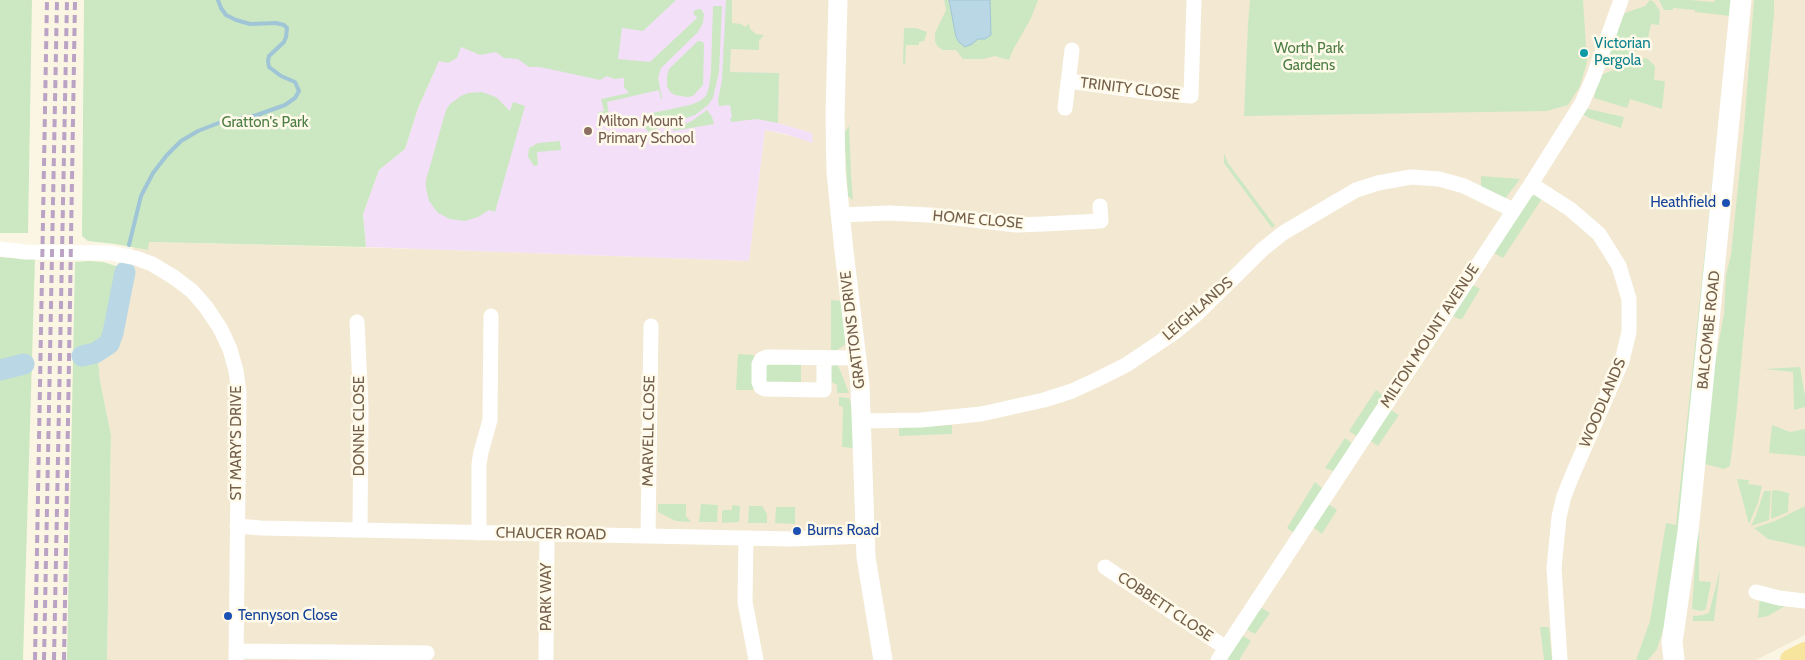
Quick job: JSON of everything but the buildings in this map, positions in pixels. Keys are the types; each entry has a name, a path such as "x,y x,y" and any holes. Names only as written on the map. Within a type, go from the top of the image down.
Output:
{"main road":[{"name":"BALCOMBE ROAD","path":"1669,654 1688,532 1742,0"},
{"path":"1791,660 1805,652"}],"street":[{"name":"GRATTONS DRIVE","path":"838,0 835,115 836,172 858,358 862,421 865,536 869,579 883,660"},
{"name":"TRINITY CLOSE","path":"1069,81 1156,93 1198,96 1194,0"},
{"name":"MILTON MOUNT AVENUE","path":"1222,654 1531,184 1582,103 1594,78 1621,0"},
{"name":"TRINITY CLOSE","path":"1065,108 1072,50"},
{"name":"LEIGHLANDS","path":"862,421 921,420 981,414 1044,400 1072,391 1096,380 1126,365 1175,332 1198,313 1263,249 1284,233 1336,202 1363,188 1378,183 1412,177 1439,179 1464,186 1513,210"},
{"name":"WOODLANDS","path":"1531,184 1570,209 1599,234 1619,266 1629,299 1629,332 1622,361 1572,476 1564,496 1559,517 1554,568 1560,660"},
{"name":"HOME CLOSE","path":"840,216 889,213 929,215 1017,225 1101,226 1100,206"},
{"name":"ST MARY'S DRIVE","path":"0,249 25,252 100,252 126,255 152,264 192,291 206,307 220,328 230,349 239,393 236,655"},
{"path":"479,533 480,452 490,420 491,316"},
{"name":"DONNE CLOSE","path":"357,322 361,415 360,530"},
{"name":"MARVELL CLOSE","path":"648,536 651,326"},
{"path":"824,358 858,358"},
{"name":"CHAUCER ROAD","path":"237,526 746,538 865,536"},
{"name":"PARK WAY","path":"546,660 547,534"},
{"path":"746,538 745,602 756,660"},
{"name":"COBBETT CLOSE","path":"1105,567 1222,654"},
{"path":"1756,592 1779,598 1805,601"},
{"path":"236,655 427,653"}],"shaded area":[{"name":"Milton Mount Primary School","path":"446,0 732,0 730,72 779,73 778,123 812,133 813,143 765,130 749,261 366,247 363,214 379,170 405,149 418,108 445,47"},
{"path":"732,0 1805,0 1805,635 1756,660 107,660 111,435 100,381 98,360 111,355 111,347 117,333 133,247 148,250 149,242 422,249 749,261 765,130 799,138 812,133 778,123 730,72"}],"green space":[{"path":"0,0 32,0 28,233 0,233"},
{"name":"Gratton's Park","path":"84,0 676,0 643,31 622,28 618,59 650,62 697,18 693,13 695,10 701,9 704,14 703,23 698,32 661,68 658,78 661,99 659,90 607,102 609,114 599,116 598,112 604,111 601,99 629,93 624,87 624,78 614,79 607,76 600,80 540,67 529,67 518,59 504,58 496,52 480,55 461,47 457,58 448,63 439,61 418,108 405,149 379,170 363,214 366,247 149,242 148,250 88,241 82,236"},
{"path":"726,0 732,0 732,23 741,24 745,27 749,24 750,29 756,34 764,35 759,41 759,50 731,49 730,72 779,73 778,123 757,119 731,122 730,105 719,106"},
{"path":"944,0 949,0 956,37 972,44 978,38 985,39 990,35 990,0 1038,0 1031,18 1009,60 995,56 983,59 963,59 956,50 943,50 938,47 935,41 935,33 946,10"},
{"name":"Worth Park Gardens","path":"1250,0 1583,0 1587,62 1580,86 1568,105 1547,111 1244,116"},
{"path":"1650,0 1654,2 1660,11 1659,25 1651,24 1648,38 1639,50 1619,59 1611,58 1609,51 1621,17 1625,13 1645,6"},
{"path":"1659,0 1714,2 1715,0 1736,0 1730,16 1673,8 1673,10 1664,10"},
{"path":"1754,0 1774,0 1774,14 1736,417 1730,466 1724,469 1705,464 1713,374 1724,314 1726,275 1731,255 1744,128"},
{"path":"713,6 722,6 719,72 713,98 708,105 695,115 649,132 646,129 643,115 690,105 706,96 711,71"},
{"path":"904,28 916,28 927,32 924,41 919,42 919,45 906,45 905,64 903,64"},
{"path":"698,41 703,42 704,45 703,85 693,96 675,95 670,92 667,86 669,69"},
{"path":"1644,58 1648,59 1655,66 1654,80 1665,81 1662,109 1630,99 1627,108 1594,98 1598,79 1603,74"},
{"path":"482,92 496,97 510,111 513,102 525,106 495,212 489,210 478,217 465,221 450,219 438,213 429,201 426,180 446,110 450,104 461,96 468,93"},
{"path":"1584,108 1624,117 1621,128 1589,118 1579,112"},
{"path":"707,110 714,124 673,131 673,129 692,121"},
{"path":"849,126 853,200 848,196 844,133"},
{"path":"560,141 561,150 537,152 538,165 534,166 528,157 529,148 538,143"},
{"path":"1224,153 1228,163 1275,226 1272,228 1224,163"},
{"path":"1714,165 1719,167 1669,611 1657,649 1648,660 1636,660 1650,621 1666,523 1676,525"},
{"path":"1481,176 1520,179 1504,200 1481,189"},
{"path":"1531,196 1543,197 1503,258 1492,252"},
{"path":"0,257 35,259 23,660 0,660"},
{"path":"75,262 103,262 129,270 117,333 111,347 111,355 98,360 100,381 111,435 107,660 67,660"},
{"path":"1471,284 1480,289 1462,319 1459,319 1451,315"},
{"path":"831,300 842,301 846,344 837,350 831,350"},
{"path":"738,354 754,355 753,390 736,390"},
{"path":"769,362 801,362 801,384 770,383 766,381 764,371"},
{"path":"837,364 849,393 837,393 837,385 830,381 830,367"},
{"path":"1800,367 1805,407 1794,410 1793,372 1764,369"},
{"path":"1376,390 1384,396 1358,436 1355,435 1349,431"},
{"path":"839,397 849,398 853,410 853,448 842,447 843,407 839,406"},
{"path":"1389,409 1399,415 1378,446 1369,440"},
{"path":"952,425 952,434 899,436 899,428"},
{"path":"1772,425 1790,432 1805,429 1805,456 1769,453"},
{"path":"1345,438 1352,443 1337,472 1325,468"},
{"path":"1737,479 1749,480 1748,484 1762,486 1758,503 1749,524"},
{"path":"1315,482 1324,490 1294,533 1287,528"},
{"path":"1764,491 1771,491 1769,520 1751,526 1756,515"},
{"path":"1772,491 1789,493 1788,512 1771,519"},
{"path":"658,504 686,504 686,516 691,522 676,521 658,512"},
{"path":"701,504 718,505 717,522 699,522"},
{"path":"732,505 740,506 739,522 722,523 722,511 732,510"},
{"path":"1326,505 1330,505 1337,510 1322,534 1313,525"},
{"path":"749,506 762,506 767,514 767,523 748,523"},
{"path":"1805,506 1805,547 1768,539 1754,528 1775,521"},
{"path":"776,507 795,507 795,524 775,523"},
{"path":"1699,509 1699,581 1711,582 1706,608 1700,611 1692,609"},
{"path":"1720,570 1714,621 1693,621 1693,616 1709,613"},
{"path":"1760,597 1785,606 1768,616 1758,618"},
{"path":"1260,607 1270,613 1255,634 1246,629"},
{"path":"1540,627 1549,627 1552,660 1544,660"},
{"path":"1242,635 1251,641 1239,660 1229,660 1227,658"}],"water":[{"path":"949,0 990,0 991,35 985,39 978,39 965,47 959,42 956,37"}],"waterway":[{"path":"129,245 141,196 153,173 181,141 198,131 221,122 257,115 285,105 295,98 299,91 295,82 281,76 269,67 269,56 284,42 287,28 276,23 250,24 236,20 226,15 218,0"},
{"path":"82,356 95,353 109,344 113,333 125,272"},
{"path":"0,370 24,364"}],"railway":[{"path":"35,660 47,0"},
{"path":"44,660 57,0"},
{"path":"54,660 67,0"},
{"path":"64,660 75,0"}],"place":[{"name":"Victorian Pergola","path":"1584,53"},
{"name":"Milton Mount Primary School","path":"588,131"},
{"name":"Heathfield","path":"1726,203"},
{"name":"Burns Road","path":"797,531"},
{"name":"Tennyson Close","path":"228,616"}]}
